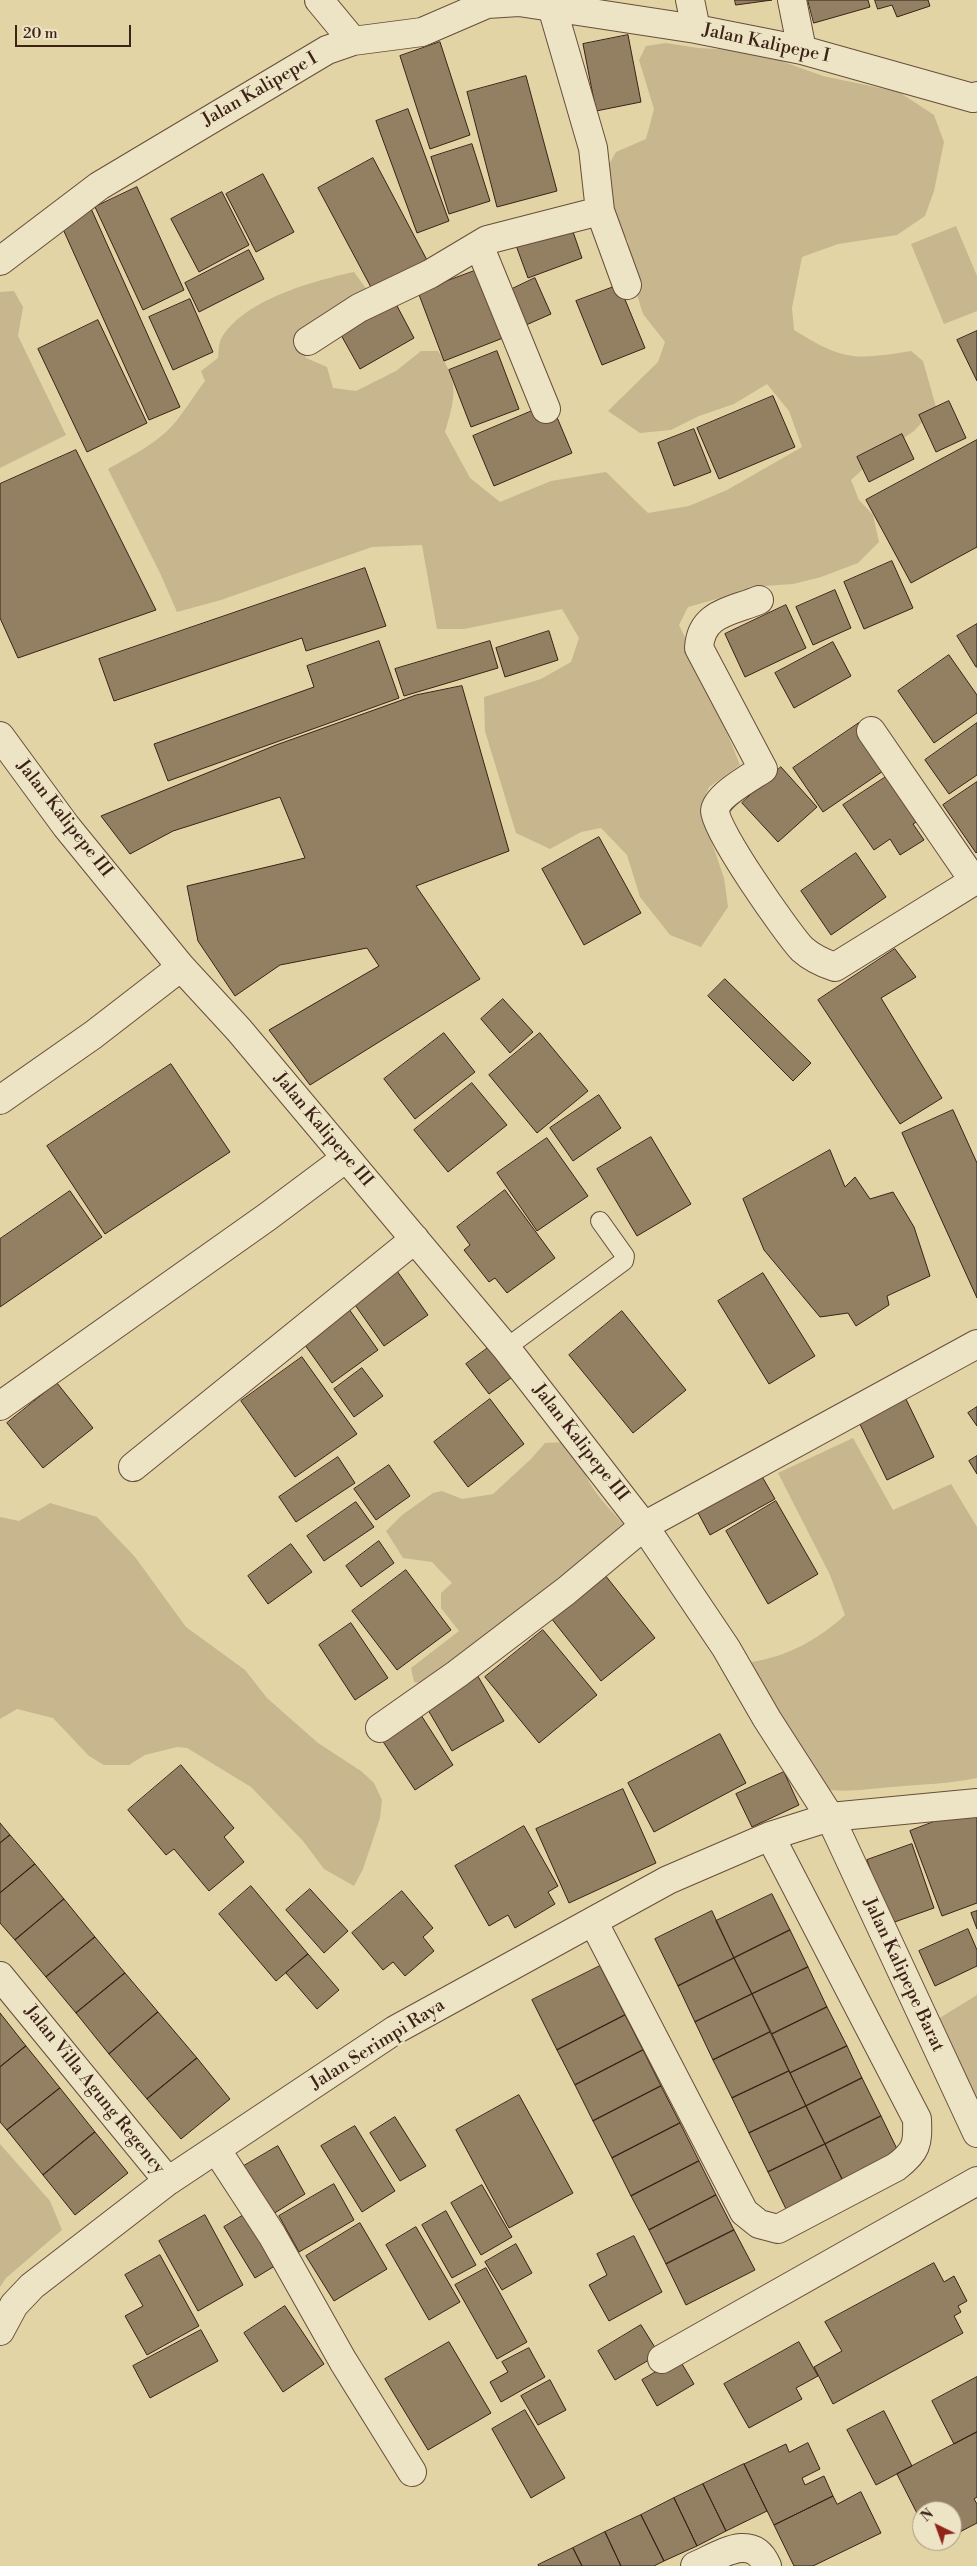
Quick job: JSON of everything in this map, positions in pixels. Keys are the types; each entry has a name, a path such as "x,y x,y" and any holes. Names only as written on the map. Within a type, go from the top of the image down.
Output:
{"street":[{"path":"319,0 353,41"},
{"path":"690,0 696,29"},
{"path":"792,0 802,50"},
{"name":"Jalan Kalipepe I","path":"0,260 100,186 327,50 353,41 422,32 487,4 519,1 696,29 802,50 976,100"},
{"path":"552,7 593,148 600,211 627,285"},
{"path":"308,341 359,308 430,274 487,240 600,211"},
{"path":"478,245 546,409"},
{"path":"758,600 709,620 700,634 699,648 763,769 721,798 715,809 716,820 764,898 802,949 821,963 836,968 976,880 871,731"},
{"name":"Jalan Kalipepe III","path":"0,736 66,826 181,967 239,1030 506,1348 644,1526 726,1648 767,1719 830,1817"},
{"path":"0,1100 93,1034 181,967"},
{"path":"0,1406 267,1217 346,1158"},
{"path":"133,1467 415,1239"},
{"path":"380,1728 458,1674 551,1603 644,1526 977,1344"},
{"name":"Jalan Serimpi Raya","path":"0,2331 14,2305 32,2286 168,2181 395,2030 594,1923 668,1880 770,1836 830,1817 977,1803"},
{"name":"Jalan Kalipepe Barat","path":"830,1817 977,2133"},
{"path":"594,1923 744,2212 759,2224 778,2229 896,2167 910,2156 918,2142 917,2119 770,1836"},
{"name":"Jalan Villa Agung Regency","path":"0,1976 168,2181"},
{"path":"216,2150 272,2235 343,2361 412,2472"},
{"path":"662,2359 977,2181"},
{"path":"695,2566 741,2547 752,2548 763,2557 766,2566"}],"lane":[{"path":"506,1348 624,1261 625,1256 600,1221"}],"shaded area":[{"path":"666,43 698,48 753,51 823,76 899,92 934,115 944,142 934,191 925,216 897,235 838,244 802,257 792,308 794,330 825,348 850,356 876,356 911,351 923,361 936,407 914,431 875,458 851,480 859,500 873,515 879,542 858,563 821,577 793,584 763,586 688,607 679,625 705,678 740,765 709,787 700,808 724,878 728,907 701,947 670,935 640,897 627,855 601,828 581,832 550,849 516,833 485,731 484,697 541,679 571,662 579,638 562,609 464,629 437,629 422,545 372,547 221,600 177,612 160,573 108,469 157,440 173,425 205,381 201,371 218,358 221,339 231,325 245,313 280,294 354,272 370,294 301,344 306,358 327,367 333,388 356,391 396,371 421,351 438,351 445,362 454,390 452,408 445,432 470,478 500,502 551,481 606,472 648,513 689,506 727,490 802,447 789,411 767,384 734,404 699,416 671,430 640,433 608,411 658,362 665,342 643,314 634,285 628,241 615,224 607,168 616,152 646,139 654,109 639,60 646,46"},
{"path":"956,226 977,276 977,311 944,324 911,244"},
{"path":"14,291 23,307 18,336 66,435 0,468 0,292"},
{"path":"853,1438 893,1510 951,1484 977,1527 977,1778 946,1783 856,1790 820,1789 751,1662 777,1656 802,1646 824,1632 845,1615 830,1575 778,1473"},
{"path":"565,1442 578,1459 595,1491 633,1536 428,1685 414,1682 411,1668 459,1631 441,1608 441,1593 452,1583 432,1562 403,1558 386,1531 402,1515 433,1493 442,1491 462,1499 493,1494 531,1459 545,1443"},
{"path":"50,1503 97,1517 135,1557 186,1627 245,1670 267,1698 318,1743 361,1771 374,1783 382,1800 380,1818 363,1869 354,1886 324,1869 303,1841 251,1787 187,1748 177,1747 145,1755 129,1765 104,1765 89,1756 53,1718 17,1709 0,1719 0,1517 19,1521"},
{"path":"977,1995 977,2104 938,2019"},
{"path":"0,2144 50,2201 62,2230 6,2278 0,2287"}],"building":[{"path":"735,0 772,0 736,5"},
{"path":"808,0 868,0 870,7 814,23"},
{"path":"875,0 928,0 930,6 897,17 892,5 878,9"},
{"path":"628,35 641,102 596,111 583,44"},
{"path":"440,42 470,135 430,149 400,56"},
{"path":"526,76 557,191 497,207 467,92"},
{"path":"408,109 449,221 417,233 376,121"},
{"path":"472,144 490,201 449,214 431,157"},
{"path":"373,158 428,262 373,291 318,188"},
{"path":"263,174 294,232 256,252 226,194"},
{"path":"137,187 184,290 143,310 95,207"},
{"path":"222,192 249,245 199,272 171,219"},
{"path":"89,204 180,407 149,420 58,218"},
{"path":"569,220 582,258 528,278 514,240"},
{"path":"249,250 264,279 199,312 185,283"},
{"path":"477,270 503,338 444,361 418,292"},
{"path":"535,278 551,314 526,325 510,290"},
{"path":"619,285 645,348 602,365 576,301"},
{"path":"190,299 213,352 173,370 149,317"},
{"path":"396,304 414,338 360,369 341,335"},
{"path":"98,320 147,423 87,452 38,349"},
{"path":"977,331 977,381 957,340"},
{"path":"497,351 519,409 471,427 449,370"},
{"path":"773,396 795,447 719,479 697,428"},
{"path":"949,401 966,438 936,452 919,415"},
{"path":"551,403 572,453 494,486 473,436"},
{"path":"694,429 711,472 674,486 658,443"},
{"path":"902,434 914,459 869,482 857,457"},
{"path":"977,440 977,547 911,583 866,500"},
{"path":"76,450 156,610 18,658 0,618 0,484"},
{"path":"892,561 913,608 864,629 844,582"},
{"path":"365,568 386,626 306,651 302,638 114,701 99,659"},
{"path":"835,590 851,628 813,645 796,607"},
{"path":"786,605 806,648 745,677 725,634"},
{"path":"977,624 977,667 976,667 957,636"},
{"path":"549,631 558,660 505,677 496,648"},
{"path":"379,641 399,698 168,781 154,744 314,687 307,666"},
{"path":"490,641 498,668 404,696 395,669"},
{"path":"833,642 851,676 794,708 775,673"},
{"path":"949,655 977,695 977,713 934,743 898,691"},
{"path":"462,686 509,851 416,886 480,979 310,1085 269,1030 379,966 367,948 280,965 235,996 198,941 187,886 305,858 280,797 173,831 130,854 101,816 276,745 416,695"},
{"path":"859,723 889,767 823,812 793,768"},
{"path":"977,723 977,775 949,794 925,760"},
{"path":"781,767 817,807 778,842 742,803"},
{"path":"895,771 926,816 913,824 924,840 900,855 890,839 874,850 843,805"},
{"path":"977,782 977,852 976,853 943,805"},
{"path":"599,837 641,913 584,945 542,869"},
{"path":"856,853 886,897 831,935 801,891"},
{"path":"895,949 916,977 881,998 942,1098 900,1124 818,1000"},
{"path":"725,979 811,1063 793,1081 708,996"},
{"path":"503,999 533,1032 510,1053 481,1019"},
{"path":"444,1033 475,1072 415,1119 384,1079"},
{"path":"540,1033 588,1091 537,1133 489,1075"},
{"path":"171,1064 230,1152 105,1234 47,1146"},
{"path":"472,1083 507,1125 448,1172 414,1130"},
{"path":"599,1095 621,1128 573,1161 550,1128"},
{"path":"953,1110 977,1163 977,1298 902,1133"},
{"path":"651,1137 691,1204 637,1236 597,1169"},
{"path":"547,1138 588,1196 537,1231 497,1173"},
{"path":"830,1150 845,1187 855,1177 870,1199 893,1192 914,1227 930,1276 887,1296 889,1305 856,1326 848,1313 820,1317 764,1250 743,1199"},
{"path":"505,1190 555,1258 507,1293 495,1278 489,1282 464,1250 470,1245 457,1227"},
{"path":"70,1191 102,1237 0,1307 0,1239"},
{"path":"397,1271 428,1315 384,1346 353,1302"},
{"path":"763,1273 815,1356 769,1384 718,1301"},
{"path":"346,1305 378,1350 332,1383 300,1338"},
{"path":"622,1311 686,1390 633,1433 569,1355"},
{"path":"492,1345 515,1375 489,1394 466,1364"},
{"path":"302,1357 357,1434 295,1477 241,1401"},
{"path":"362,1368 383,1396 354,1417 334,1389"},
{"path":"57,1383 93,1428 43,1468 7,1423"},
{"path":"903,1393 934,1457 887,1480 856,1416"},
{"path":"490,1399 524,1444 468,1487 434,1442"},
{"path":"977,1407 977,1426 968,1413"},
{"path":"977,1456 977,1474 969,1461"},
{"path":"338,1457 355,1483 296,1522 279,1497"},
{"path":"389,1465 410,1496 376,1520 354,1489"},
{"path":"760,1473 775,1499 710,1535 696,1509"},
{"path":"776,1501 818,1574 768,1604 726,1531"},
{"path":"356,1502 374,1527 324,1561 307,1536"},
{"path":"379,1541 394,1563 361,1587 346,1566"},
{"path":"291,1544 312,1572 268,1604 248,1576"},
{"path":"406,1570 451,1630 397,1670 352,1611"},
{"path":"605,1575 655,1638 601,1681 551,1618"},
{"path":"351,1623 388,1678 355,1700 319,1645"},
{"path":"543,1630 597,1695 539,1743 485,1677"},
{"path":"476,1673 504,1721 452,1751 424,1703"},
{"path":"419,1712 453,1765 415,1790 380,1737"},
{"path":"720,1734 746,1783 654,1832 628,1783"},
{"path":"181,1765 234,1828 224,1837 244,1862 209,1891 174,1849 166,1855 128,1810"},
{"path":"784,1772 799,1805 752,1827 736,1794"},
{"path":"623,1789 656,1863 569,1903 536,1829"},
{"path":"973,1807 977,1817 977,1903 942,1916 910,1831"},
{"path":"0,1823 10,1835 0,1843"},
{"path":"524,1826 558,1886 548,1892 555,1904 515,1928 508,1915 489,1926 455,1866"},
{"path":"10,1835 35,1864 0,1893 0,1843"},
{"path":"912,1844 934,1908 889,1924 867,1860"},
{"path":"35,1864 64,1899 15,1940 0,1923 0,1893"},
{"path":"251,1886 308,1954 276,1981 219,1914"},
{"path":"310,1889 348,1931 324,1953 286,1910"},
{"path":"402,1891 433,1928 423,1937 434,1951 405,1976 393,1962 383,1970 352,1933"},
{"path":"772,1894 790,1930 734,1958 716,1921"},
{"path":"64,1899 95,1937 46,1977 15,1940"},
{"path":"712,1911 734,1958 678,1986 655,1939"},
{"path":"977,1911 977,1929 971,1913"},
{"path":"968,1929 977,1950 977,1966 935,1986 919,1951"},
{"path":"790,1930 808,1967 752,1994 734,1958"},
{"path":"95,1937 125,1973 76,2013 46,1977"},
{"path":"308,1954 339,1990 317,2009 286,1973"},
{"path":"734,1958 752,1994 695,2022 678,1986"},
{"path":"600,1966 625,2015 557,2050 532,2000"},
{"path":"808,1967 827,2007 772,2034 752,1994"},
{"path":"125,1973 158,2012 109,2054 76,2013"},
{"path":"752,1994 770,2032 713,2060 695,2022"},
{"path":"827,2007 847,2046 790,2073 772,2034"},
{"path":"158,2012 197,2058 147,2099 109,2054"},
{"path":"0,2013 26,2046 0,2067"},
{"path":"625,2015 643,2050 575,2085 557,2050"},
{"path":"770,2032 789,2071 732,2098 713,2060"},
{"path":"26,2046 60,2088 7,2130 0,2122 0,2067"},
{"path":"847,2046 862,2078 806,2106 790,2073"},
{"path":"643,2050 661,2086 593,2121 575,2085"},
{"path":"197,2058 230,2099 181,2139 147,2099"},
{"path":"789,2071 806,2106 749,2133 732,2098"},
{"path":"862,2078 881,2116 825,2144 806,2106"},
{"path":"661,2086 680,2123 612,2158 593,2121"},
{"path":"60,2088 95,2132 43,2175 7,2130"},
{"path":"519,2095 573,2193 509,2228 456,2130"},
{"path":"806,2106 825,2144 768,2172 749,2133"},
{"path":"881,2116 899,2153 843,2181 825,2144"},
{"path":"395,2117 426,2166 400,2181 370,2133"},
{"path":"680,2123 699,2161 631,2196 612,2158"},
{"path":"355,2126 395,2191 362,2212 321,2146"},
{"path":"95,2132 128,2173 75,2215 43,2175"},
{"path":"825,2144 843,2181 786,2209 768,2172"},
{"path":"278,2146 305,2194 265,2219 237,2170"},
{"path":"699,2161 716,2195 649,2230 631,2196"},
{"path":"334,2184 354,2220 299,2252 279,2216"},
{"path":"482,2185 512,2237 481,2255 451,2203"},
{"path":"716,2195 734,2230 666,2264 649,2230"},
{"path":"446,2211 476,2265 452,2278 422,2225"},
{"path":"247,2213 278,2264 255,2278 224,2227"},
{"path":"205,2215 243,2285 198,2311 159,2241"},
{"path":"360,2223 387,2269 334,2301 306,2256"},
{"path":"416,2227 460,2302 429,2320 386,2245"},
{"path":"734,2230 755,2270 686,2305 666,2264"},
{"path":"634,2236 662,2292 609,2321 589,2285 607,2275 597,2254"},
{"path":"516,2244 532,2273 502,2290 485,2262"},
{"path":"160,2255 199,2326 147,2355 125,2316 143,2306 125,2275"},
{"path":"934,2263 944,2282 954,2276 967,2301 958,2306 961,2312 954,2316 963,2333 833,2404 814,2367 842,2351 825,2322"},
{"path":"486,2268 527,2342 497,2359 455,2285"},
{"path":"285,2306 324,2364 283,2392 244,2333"},
{"path":"641,2325 659,2354 615,2380 598,2351"},
{"path":"201,2330 218,2361 150,2398 133,2366"},
{"path":"449,2342 491,2413 428,2450 385,2379"},
{"path":"799,2342 818,2376 796,2388 802,2399 749,2428 724,2384"},
{"path":"529,2348 545,2377 501,2402 490,2382 508,2372 502,2362"},
{"path":"679,2359 694,2384 657,2406 642,2380"},
{"path":"977,2377 977,2432 954,2444 932,2401"},
{"path":"550,2380 566,2410 538,2425 521,2396"},
{"path":"525,2410 565,2478 531,2498 492,2429"},
{"path":"884,2411 912,2466 876,2485 847,2430"},
{"path":"977,2432 977,2497 974,2499 977,2504 977,2523 962,2531 962,2501 912,2501 912,2503 897,2474"},
{"path":"808,2443 820,2469 802,2478 805,2485 824,2476 833,2496 774,2525 744,2464 786,2444 789,2452"},
{"path":"744,2464 767,2511 726,2531 703,2484"},
{"path":"703,2484 726,2531 697,2546 674,2498"},
{"path":"861,2492 881,2533 813,2566 794,2566 774,2525 833,2496 837,2504"},
{"path":"674,2498 697,2546 664,2561 641,2515"},
{"path":"641,2515 664,2561 654,2566 621,2566 605,2532"},
{"path":"605,2532 621,2566 582,2566 573,2548"},
{"path":"573,2548 582,2566 538,2565"}]}
